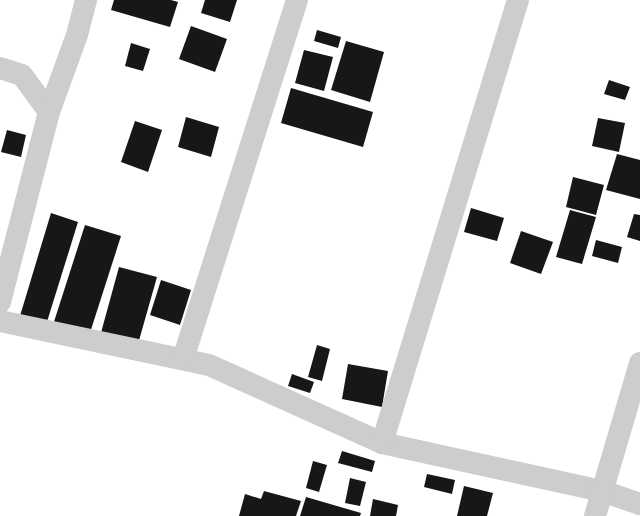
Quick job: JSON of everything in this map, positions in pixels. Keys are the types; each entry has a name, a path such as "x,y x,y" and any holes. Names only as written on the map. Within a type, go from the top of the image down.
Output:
{"street":[{"path":"0,302 49,112 77,35 86,0"},
{"path":"183,359 297,0"},
{"path":"382,443 518,0"},
{"path":"0,68 22,75 65,68"},
{"path":"22,75 49,112"},
{"path":"0,321 209,365 382,443 602,491 640,504"},
{"path":"595,516 640,363"}],"building":[{"path":"114,0 171,0 178,2 170,27 111,10"},
{"path":"205,0 237,0 230,22 201,13"},
{"path":"191,26 227,39 215,72 179,59"},
{"path":"317,30 341,37 338,48 314,41"},
{"path":"346,41 384,52 370,102 331,90"},
{"path":"131,43 150,49 143,71 125,66"},
{"path":"304,50 333,57 324,91 295,83"},
{"path":"609,80 630,87 625,100 604,94"},
{"path":"291,88 373,112 363,147 281,123"},
{"path":"186,117 219,127 211,157 178,147"},
{"path":"598,118 625,123 619,152 592,146"},
{"path":"135,121 162,130 148,172 121,162"},
{"path":"7,130 26,135 21,157 1,152"},
{"path":"617,154 640,160 640,199 606,190"},
{"path":"573,177 604,185 596,215 566,207"},
{"path":"471,208 504,218 497,241 464,232"},
{"path":"570,210 596,217 582,264 556,257"},
{"path":"51,213 78,222 46,325 20,316"},
{"path":"634,214 640,215 640,241 627,237"},
{"path":"85,225 121,236 88,339 52,328"},
{"path":"521,231 553,242 541,274 510,263"},
{"path":"596,240 622,247 618,263 592,256"},
{"path":"119,267 157,277 136,351 99,340"},
{"path":"161,280 191,290 180,325 150,315"},
{"path":"317,345 330,349 322,381 308,377"},
{"path":"348,364 388,371 382,407 342,399"},
{"path":"292,374 314,382 310,393 288,386"},
{"path":"342,451 375,461 372,472 338,463"},
{"path":"313,461 327,465 319,492 306,488"},
{"path":"427,474 455,480 452,494 424,487"},
{"path":"350,478 366,482 360,506 345,503"},
{"path":"464,486 493,493 487,516 457,516"},
{"path":"264,491 301,501 296,516 239,516 245,494 261,499"},
{"path":"306,497 361,513 360,516 300,516"},
{"path":"373,499 398,505 396,516 370,516"}]}
